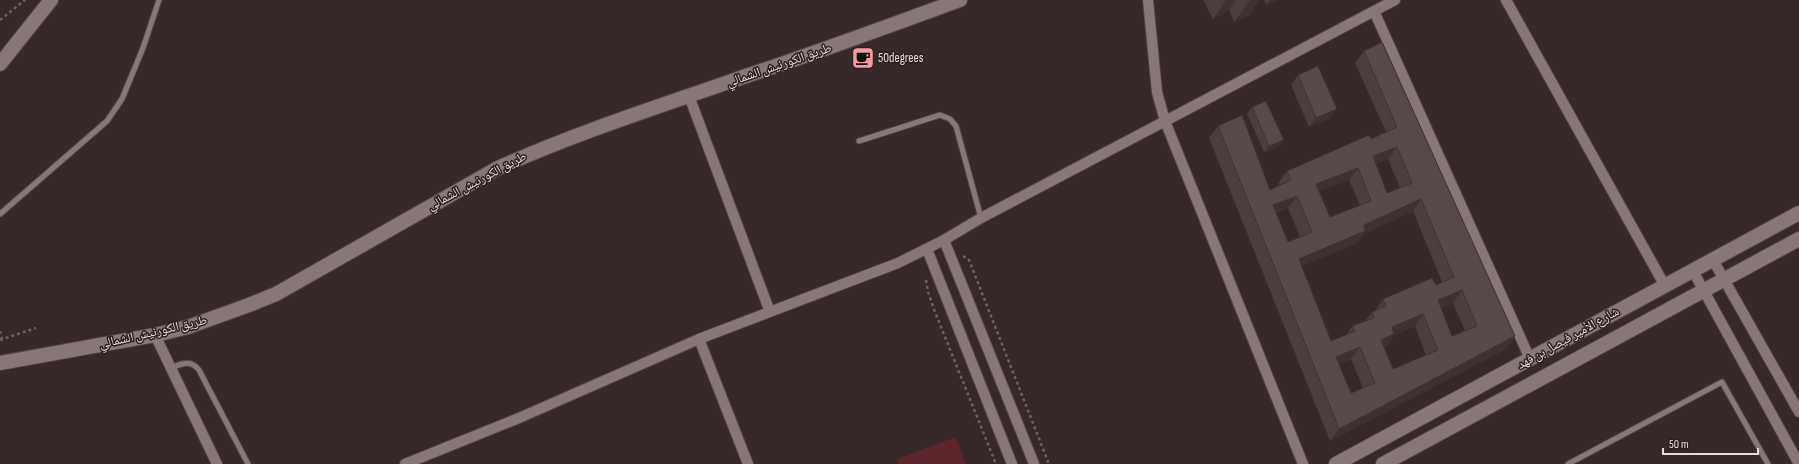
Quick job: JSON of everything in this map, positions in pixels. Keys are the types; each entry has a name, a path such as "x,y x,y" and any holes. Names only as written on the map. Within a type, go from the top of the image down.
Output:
{"main road":[{"path":"0,64 51,0"},
{"name":"طريق الكورنيش الشمالي","path":"0,363 155,335 188,327 220,316 276,294 498,168 524,156 576,135 960,0"},
{"name":"شارع الأمير فيصل بن فهد","path":"1336,464 1799,213"},
{"name":"شارع الأمير فيصل بن فهد","path":"1383,464 1704,292 1799,239"}],"street":[{"path":"1148,0 1157,92 1165,122 1302,464"},
{"path":"405,464 519,418 699,339 898,263 1395,0"},
{"path":"1506,0 1665,286"},
{"path":"1374,11 1530,359"},
{"path":"689,96 770,312"},
{"path":"944,240 1034,464"},
{"path":"927,249 1012,464"},
{"path":"1713,260 1799,412"},
{"path":"1692,271 1799,464"},
{"path":"155,335 217,464"},
{"path":"699,339 748,464"}],"lane":[{"path":"0,214 107,121 122,99 143,48 159,0"},
{"path":"859,142 940,115 950,118 956,126 981,218"},
{"path":"170,368 187,362 195,364 248,464"},
{"path":"1568,464 1722,382 1768,464"}],"path":[{"path":"0,20 25,0"},
{"path":"960,254 969,260 1049,464"},
{"path":"926,277 928,292 935,312 996,464"},
{"path":"0,331 1,340 36,328"}],"shaded area":[{"path":"956,437 966,464 898,464 897,459"}],"building":[{"path":"1382,42 1515,336 1339,429 1218,126 1242,115 1270,190 1291,180 1287,171 1369,135 1371,139 1397,127 1364,51","holes":["1397,147 1412,183 1387,193 1373,156","1358,168 1371,201 1330,217 1316,184","1297,196 1312,232 1288,242 1273,205","1421,199 1454,277 1436,285 1432,278 1383,299 1386,306 1372,312 1374,318 1352,326 1355,331 1331,341 1299,259 1365,231 1364,225","1462,290 1477,326 1452,336 1438,300","1423,314 1438,350 1393,369 1381,340 1394,334 1392,327","1360,347 1375,383 1351,393 1336,357"]},
{"path":"1318,66 1337,109 1316,118 1298,75"},
{"path":"1266,101 1284,140 1269,146 1252,107"}],"place":[{"name":"50degrees","path":"863,58"}]}
